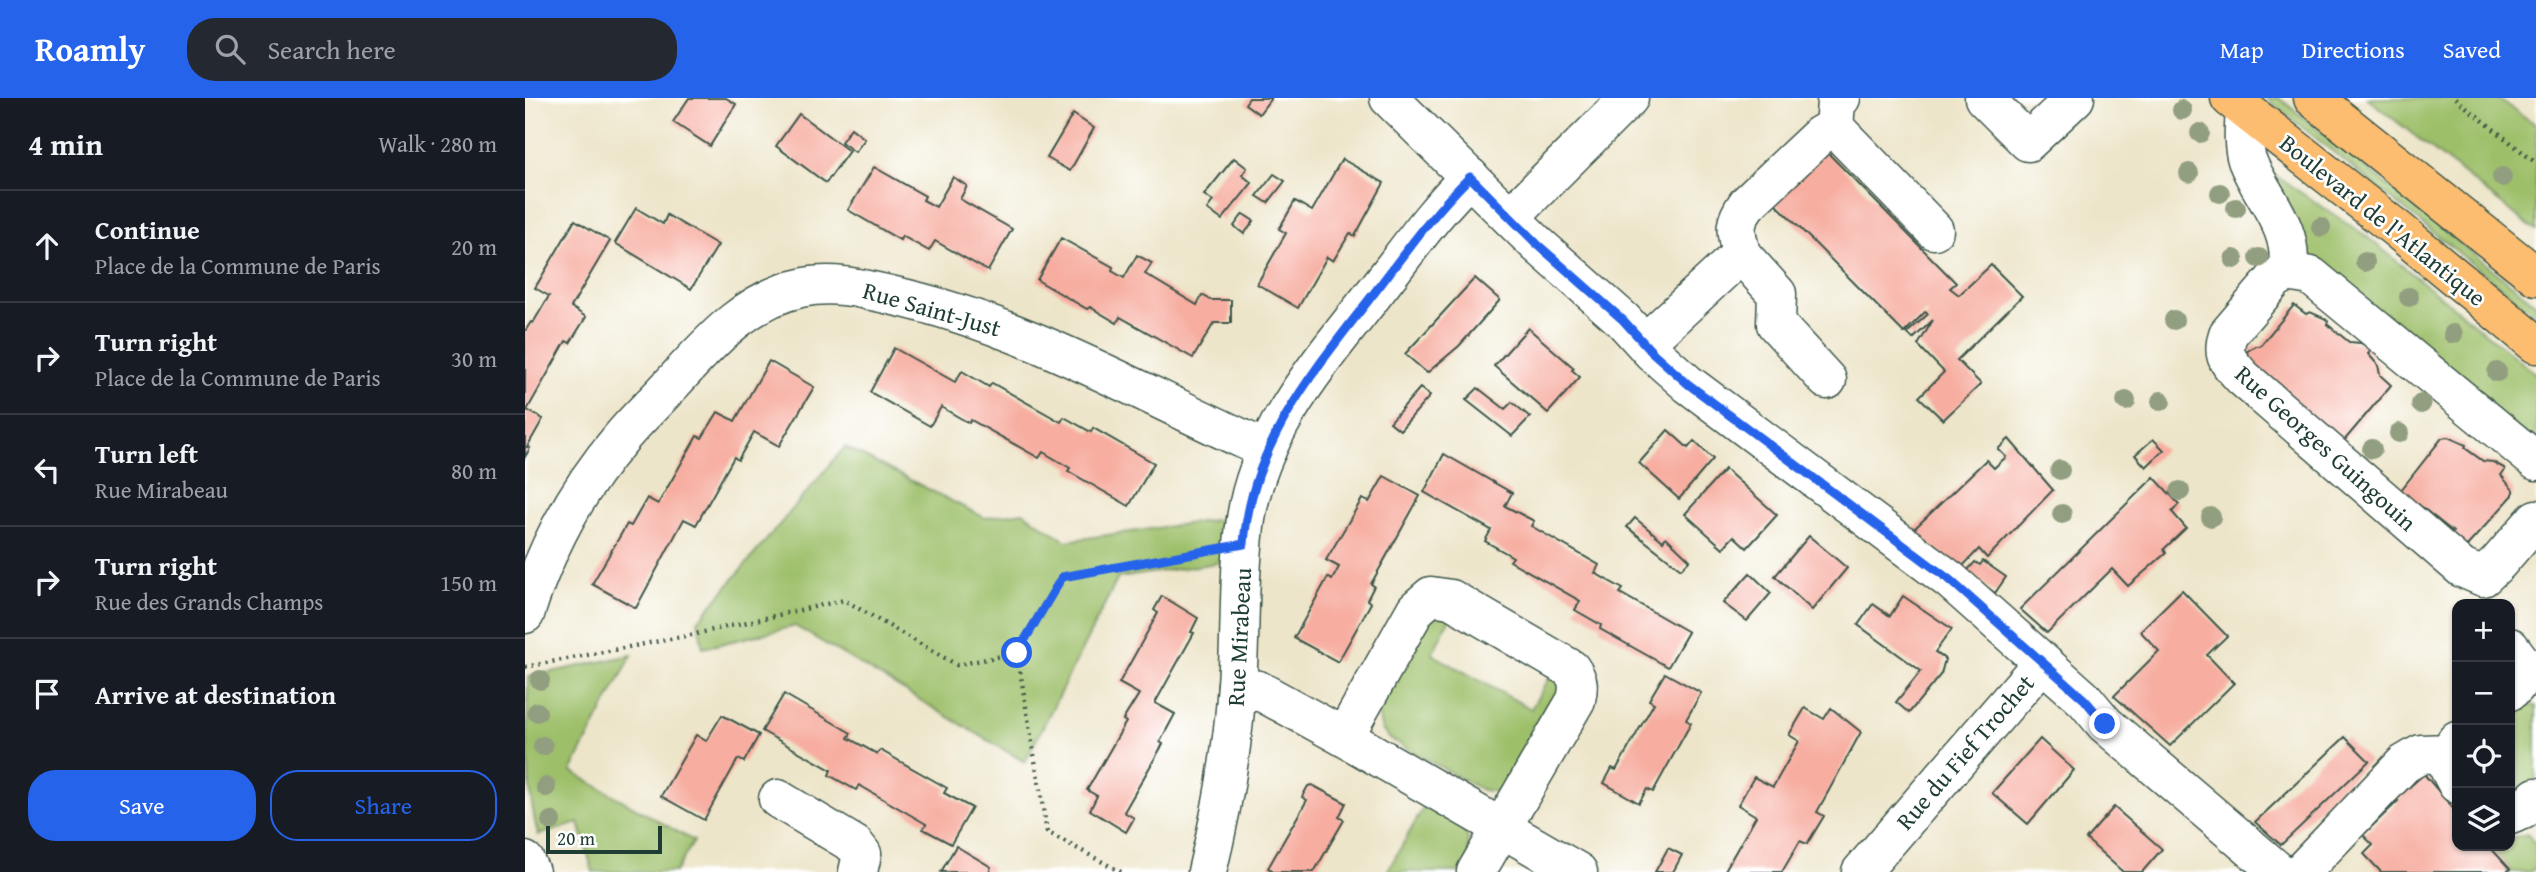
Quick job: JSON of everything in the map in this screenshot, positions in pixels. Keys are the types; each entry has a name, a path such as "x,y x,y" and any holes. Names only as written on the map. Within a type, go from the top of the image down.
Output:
{"main road":[{"name":"Boulevard de l'Atlantique","path":"2312,98 2536,276"},
{"name":"Boulevard de l'Atlantique","path":"2237,104 2398,230 2536,344"}],"street":[{"path":"1389,98 1510,217 1623,320 1688,384 1950,580 2085,700 2105,724 2279,872"},
{"path":"1510,217 1629,98"},
{"path":"1984,98 2028,142 2075,98"},
{"path":"2237,104 2246,157 2263,194 2283,226 2290,247 2287,272 2311,276 2320,282 2536,461"},
{"path":"1827,380 1776,324 1777,293 1741,254 1735,226 1738,216 1747,204 1820,135 1837,112 1934,230"},
{"name":"Rue Mirabeau","path":"1207,872 1221,806 1237,685 1246,519 1254,484 1267,450 1310,376 1436,213 1470,177"},
{"path":"1645,344 1741,254"},
{"name":"Rue Georges Guingouin","path":"2287,272 2275,279 2228,334 2225,358 2243,378 2473,575 2484,590 2498,563 2536,519"},
{"name":"Rue Saint-Just","path":"525,614 560,527 586,483 621,438 725,327 758,304 800,288 841,284 940,307 1031,339 1267,450"},
{"path":"1344,737 1416,609 1431,596 1451,599 1571,669 1578,678 1576,700 1475,872"},
{"name":"Rue du Fief Trochet","path":"1860,872 2042,663"},
{"path":"1237,685 1258,690 1344,737 1578,872"},
{"path":"2301,872 2404,764 2421,754 2452,759"},
{"path":"2515,813 2523,810 2536,797"},
{"path":"778,799 855,845 862,854 858,872"},
{"path":"525,861 530,872"}],"path":[{"path":"2455,98 2536,163"},
{"path":"1121,872 1047,832 1017,653 1062,577 1244,544"},
{"path":"525,667 691,635 844,600 957,665 1017,653"}],"green space":[{"path":"2266,98 2279,98 2536,304 2536,315"},
{"path":"2367,98 2496,98 2534,123 2536,231"},
{"path":"2270,172 2366,236 2536,374 2536,447 2300,265"},
{"path":"845,447 985,518 1023,512 1066,541 1229,518 1224,562 1118,578 1025,762 795,626 703,648 698,621"},
{"path":"1428,616 1451,616 1432,654 1531,709 1552,673 1564,686 1515,779 1499,792 1482,790 1390,739 1382,730 1377,710"},
{"path":"632,655 571,771 694,841 675,872 593,872 579,823 538,835 534,816 528,757 528,677"},
{"path":"2515,705 2536,706 2536,778 2515,796 2515,725"},
{"path":"1425,805 1452,819 1467,835 1469,848 1462,872 1387,872"},
{"path":"2527,834 2536,845 2536,867 2530,872 2507,872 2510,869 2494,851 2515,851 2515,837"}],"building":[{"path":"689,98 726,98 736,104 710,146 673,122"},
{"path":"1249,98 1271,98 1259,114 1245,104"},
{"path":"799,114 849,151 826,183 776,146"},
{"path":"1073,114 1094,128 1070,171 1047,158"},
{"path":"851,128 865,139 855,152 841,142"},
{"path":"1823,148 1956,283 1950,288 1959,295 1991,265 2022,296 1957,360 1981,384 1943,420 1919,397 1944,372 1918,345 1933,320 1913,339 1907,333 1928,314 1925,312 1904,333 1771,199"},
{"path":"1234,158 1247,168 1242,175 1252,183 1222,220 1207,209 1213,201 1204,195"},
{"path":"1342,159 1384,183 1355,236 1350,233 1333,261 1327,257 1298,308 1257,284 1286,233 1279,229 1295,201 1312,211"},
{"path":"874,167 925,196 923,200 936,207 953,177 967,186 960,199 1012,229 988,271 935,241 929,251 902,236 900,240 848,210"},
{"path":"1274,174 1285,181 1268,203 1257,196"},
{"path":"636,208 663,224 667,215 718,245 691,289 615,243"},
{"path":"1243,214 1254,221 1244,234 1234,226"},
{"path":"575,220 610,241 571,307 586,317 570,343 566,341 527,410 543,419 527,447 530,448 525,457 525,331 549,296 535,288"},
{"path":"1061,238 1113,267 1112,271 1124,278 1137,255 1152,263 1145,274 1197,305 1202,295 1211,300 1231,300 1231,323 1214,323 1193,358 1120,317 1117,323 1090,307 1087,309 1037,280"},
{"path":"1475,278 1500,300 1459,346 1427,373 1405,354"},
{"path":"2294,305 2306,314 2310,312 2324,318 2328,321 2327,324 2349,342 2361,343 2372,349 2368,354 2378,365 2380,375 2391,385 2343,442 2242,355 2255,346 2260,346"},
{"path":"1528,328 1574,368 1572,370 1580,377 1548,413 1494,366"},
{"path":"894,348 955,382 962,371 989,387 992,383 1061,422 1064,417 1091,432 1093,428 1154,463 1129,506 1068,471 1070,468 1043,452 1039,458 971,420 969,423 941,407 930,426 870,392"},
{"path":"769,361 814,387 779,446 754,432 738,460 734,457 696,525 684,519 636,608 592,584 627,524 631,526 647,498 658,504 697,436 702,438 718,412 735,421"},
{"path":"1420,388 1430,396 1400,430 1390,422"},
{"path":"1478,388 1505,409 1512,402 1530,417 1512,436 1466,400"},
{"path":"1668,430 1688,448 1694,441 1713,459 1679,499 1639,463"},
{"path":"2448,437 2466,445 2465,448 2483,461 2493,462 2504,468 2501,475 2513,490 2513,495 2467,546 2447,539 2453,532 2418,504 2413,511 2401,490 2442,438"},
{"path":"2009,439 2053,490 1987,558 1979,549 1961,568 1912,531 1986,460 1994,468 2006,457 1998,449"},
{"path":"2153,439 2164,450 2146,467 2135,455"},
{"path":"1444,454 1512,493 1505,506 1534,521 1531,526 1599,565 1595,573 1623,589 1620,593 1688,632 1668,667 1600,629 1601,625 1575,610 1580,601 1510,561 1513,557 1485,541 1491,530 1424,492"},
{"path":"1725,469 1777,515 1747,548 1734,536 1723,548 1685,514"},
{"path":"1384,476 1420,496 1371,584 1374,586 1367,600 1371,603 1338,662 1294,638 1328,577 1332,580 1339,567 1326,560 1362,499 1369,502"},
{"path":"2154,477 2179,504 2172,512 2186,528 2164,549 2166,553 2128,586 2112,569 2047,633 2020,609"},
{"path":"1635,518 1663,541 1666,537 1690,560 1681,569 1627,527"},
{"path":"1809,536 1847,568 1812,610 1775,576"},
{"path":"1983,561 2006,577 1995,593 1966,572 1975,562 1980,565"},
{"path":"1750,573 1771,593 1747,621 1723,603"},
{"path":"2182,590 2227,636 2207,655 2234,683 2170,746 2114,696 2159,651 2140,631"},
{"path":"1162,596 1198,618 1191,632 1194,633 1155,703 1175,714 1160,742 1163,744 1124,812 1134,818 1126,832 1090,810 1097,796 1087,790 1139,694 1119,683 1158,613 1154,610"},
{"path":"1903,596 1952,629 1935,652 1945,659 1941,674 1909,713 1896,702 1921,671 1858,625 1873,604 1890,616"},
{"path":"1665,673 1701,693 1686,720 1691,723 1653,792 1647,789 1639,803 1604,783 1612,768 1616,770 1654,703 1649,700"},
{"path":"784,694 851,733 848,738 877,754 880,750 947,788 944,793 972,808 951,844 923,829 926,824 859,785 856,790 829,775 831,770 762,731"},
{"path":"1805,708 1824,719 1831,708 1861,732 1817,812 1824,816 1807,844 1800,841 1782,872 1724,872 1756,816 1738,805 1754,777 1773,787 1799,741 1789,735"},
{"path":"722,715 759,735 744,762 738,759 704,820 661,796 696,735 706,741"},
{"path":"2345,737 2369,761 2281,845 2255,822"},
{"path":"2040,739 2074,770 2028,824 1992,793"},
{"path":"2424,774 2452,807 2452,851 2494,851 2510,869 2507,872 2381,872 2364,854 2373,845 2363,835 2398,801 2396,799"},
{"path":"1312,785 1346,803 1339,817 1344,820 1314,872 1271,872 1268,868 1307,800 1302,797 1308,786"},
{"path":"2114,807 2162,849 2142,872 2123,872 2086,839"},
{"path":"956,846 991,867 989,872 941,872"},
{"path":"1668,848 1682,855 1673,872 1655,872"}],"route":[{"path":"1017,653 1062,577 1244,544 1246,519 1254,484 1267,450 1287,412 1310,376 1436,213 1470,177 1537,244 1623,320 1652,352 1688,384 1982,606 2085,700 2105,724"}]}
